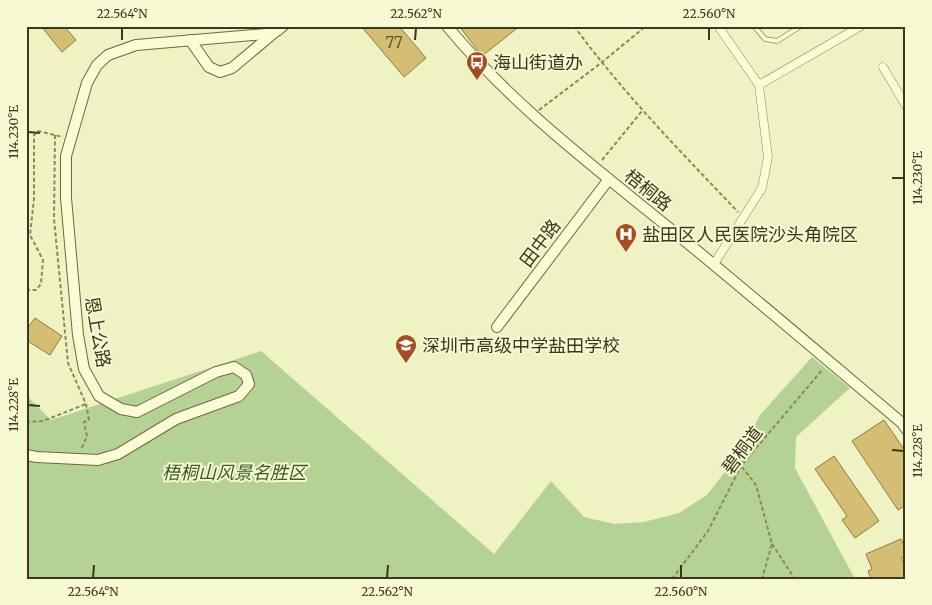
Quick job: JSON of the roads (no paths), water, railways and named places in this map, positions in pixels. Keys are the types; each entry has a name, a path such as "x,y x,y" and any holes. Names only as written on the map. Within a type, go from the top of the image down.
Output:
{"street":[{"name":"梧桐路","path":"447,26 476,62 531,116 714,264 904,423"},
{"path":"714,264 762,188 768,157 759,85 718,26"},
{"path":"759,85 861,26"},
{"path":"190,40 209,67 220,72 232,68 276,28"},
{"name":"恩上公路","path":"26,455 98,460 118,454 176,420 239,396 249,384 246,374 234,367 216,372 137,412 121,409 99,396 84,369 78,335 66,198 66,156 87,83 98,65 108,56 136,44 235,37 276,28"},
{"path":"883,67 906,106"},
{"name":"田中路","path":"497,327 609,179"}],"lane":[{"path":"754,26 765,39 777,41 801,26"}],"place":[{"name":"海山街道办","path":"477,81"},
{"name":"盐田区人民医院沙头角院区","path":"626,253"},
{"name":"深圳市高级中学盐田学校","path":"406,364"}],"park label":[{"name":"梧桐山风景名胜区","path":"234,472"}]}
